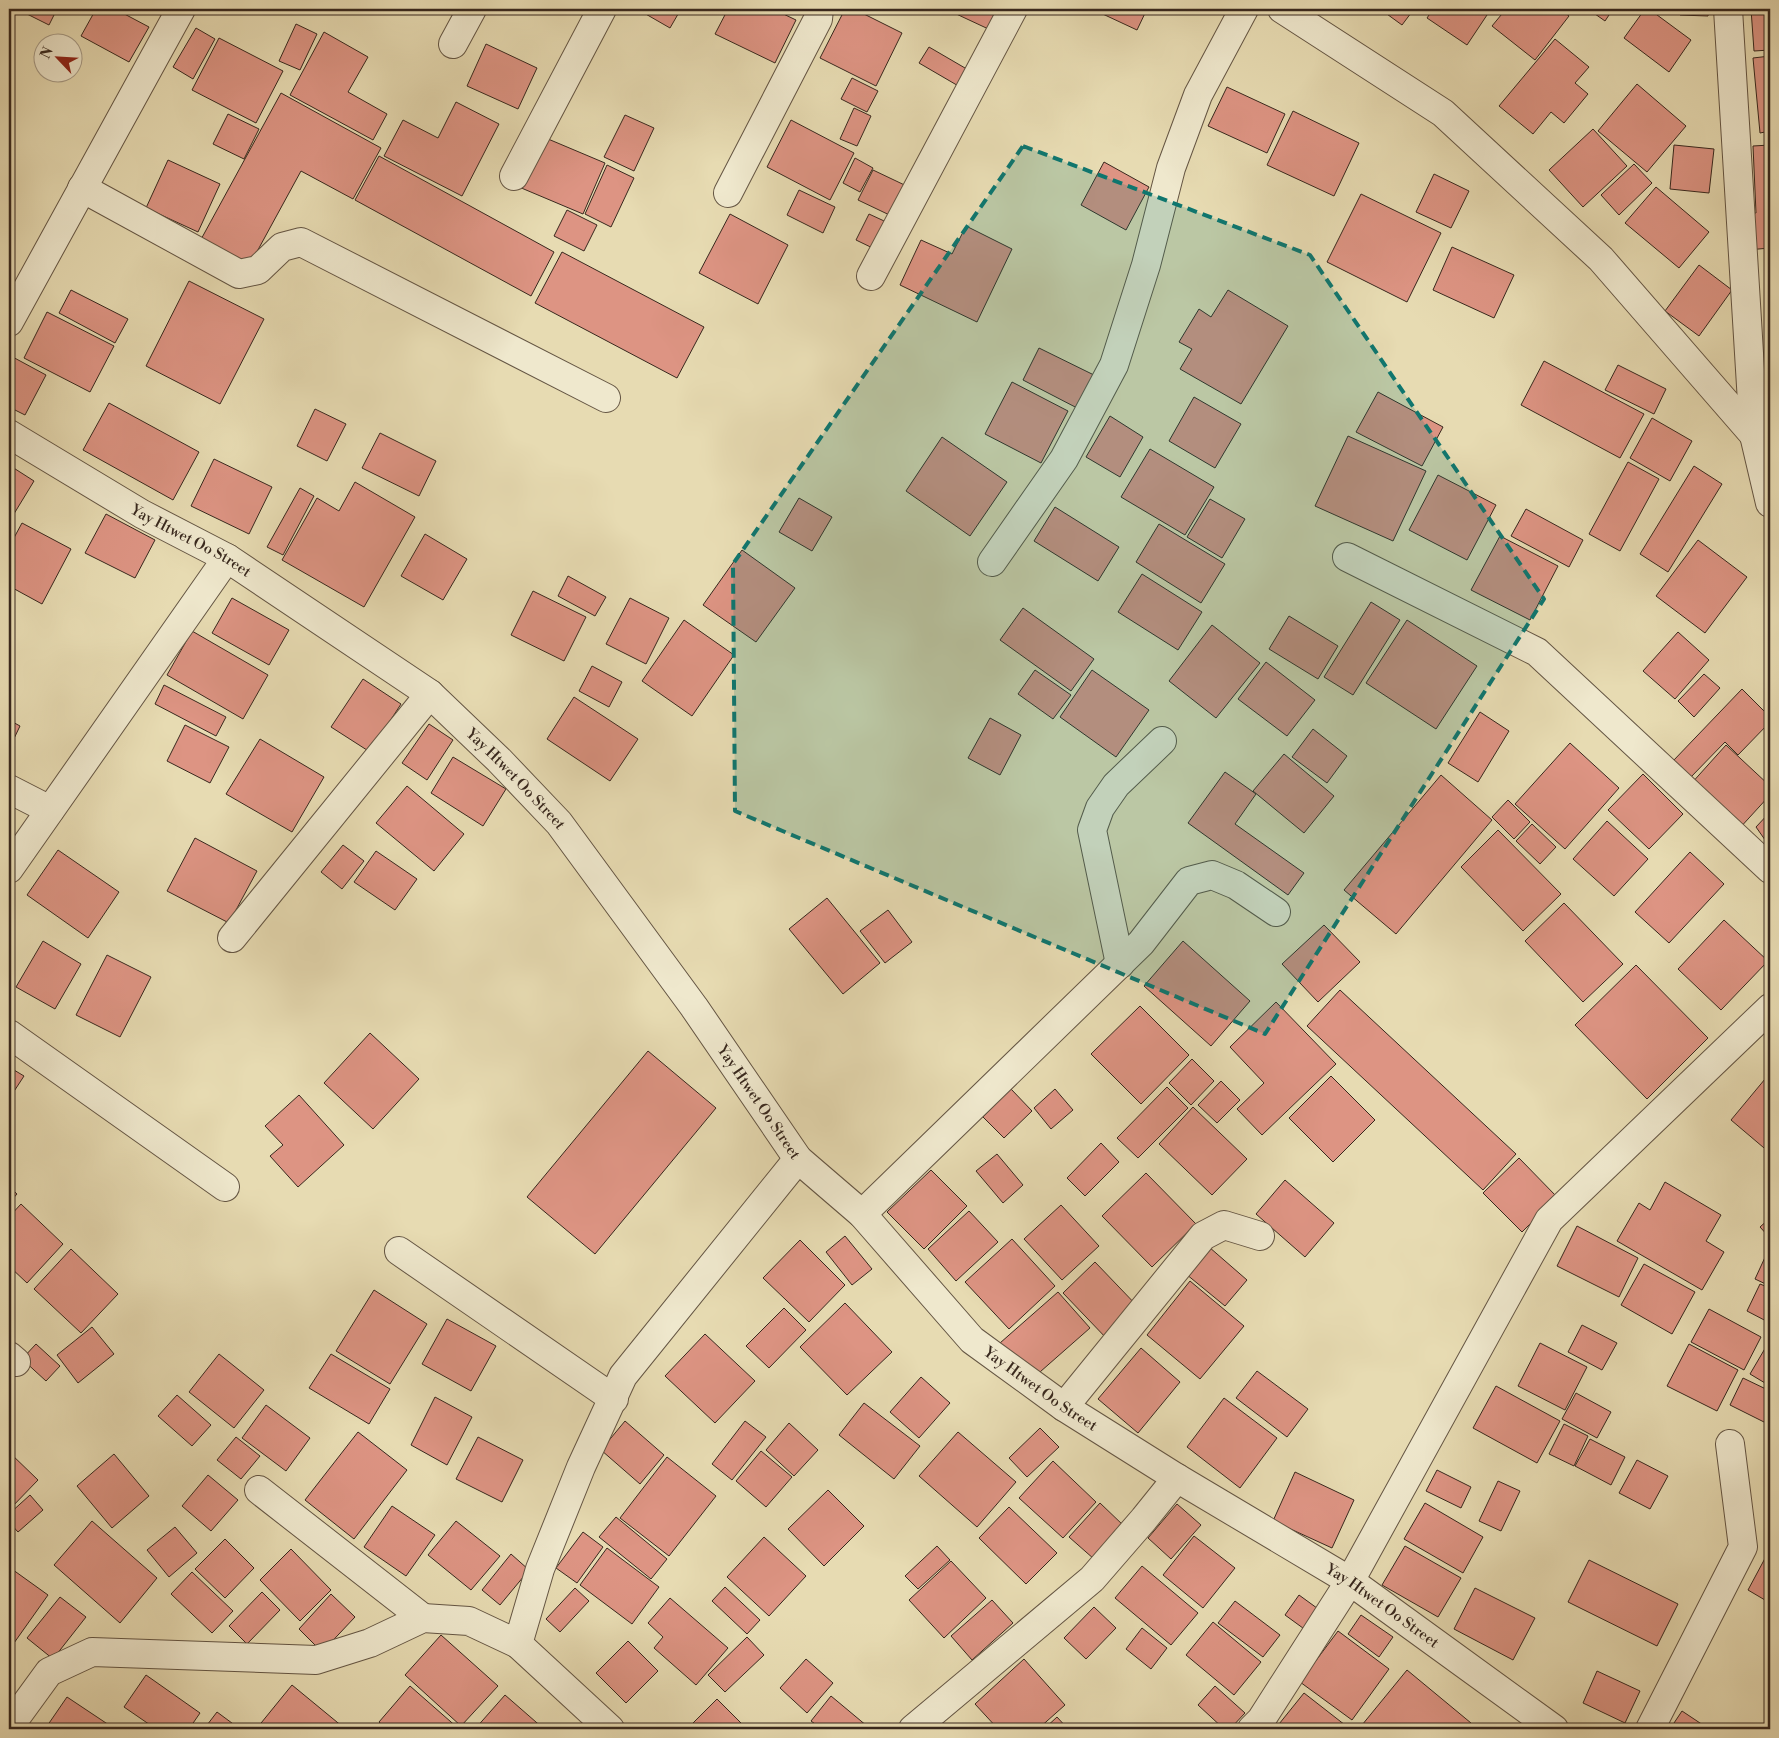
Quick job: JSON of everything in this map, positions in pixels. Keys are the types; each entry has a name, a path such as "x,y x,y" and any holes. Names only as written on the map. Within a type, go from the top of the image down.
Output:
{"street":[{"path":"9,322 181,9"},
{"path":"453,44 472,9"},
{"path":"514,176 602,9"},
{"path":"728,193 818,19 819,9"},
{"path":"871,276 1013,9"},
{"path":"992,562 1064,459 1114,364 1146,265 1171,168 1198,95 1244,9"},
{"path":"1282,9 1443,113 1600,259 1754,435"},
{"path":"1728,9 1754,435 1770,503"},
{"path":"82,188 239,274 258,270 282,247 301,242 606,398"},
{"name":"Yay Htwet Oo Street","path":"9,434 142,514 227,558 430,694 499,760 559,823 694,1007 798,1159 862,1214 972,1340 1064,1407 1177,1478 1350,1581 1554,1729"},
{"path":"9,869 227,558"},
{"path":"1347,558 1538,652 1770,869"},
{"path":"232,938 430,694"},
{"path":"1120,964 1092,830 1100,808 1116,786 1162,741"},
{"path":"9,789 50,810"},
{"path":"862,1214 1141,943 1189,881 1212,875 1236,885 1276,912"},
{"path":"1252,1729 1261,1720 1350,1581 1549,1220 1770,1008"},
{"path":"9,1034 225,1187"},
{"path":"518,1644 540,1569 581,1468 623,1376 798,1159"},
{"path":"1064,1407 1203,1236 1224,1225 1260,1236"},
{"path":"399,1251 614,1399"},
{"path":"1650,1729 1743,1547 1730,1444"},
{"path":"913,1729 1092,1579 1144,1520 1177,1478"},
{"path":"259,1490 423,1618"},
{"path":"9,1727 49,1672 92,1652 316,1660 370,1643 423,1618 469,1621 518,1644 610,1729"}],"highlighted area":[{"path":"1023,146 1310,255 1544,599 1265,1034 735,811 733,564"}],"building":[{"path":"17,9 57,9 49,25"},
{"path":"96,9 115,9 149,27 129,62 82,37"},
{"path":"637,9 681,9 670,28"},
{"path":"728,9 773,9 796,20 775,63 715,34"},
{"path":"845,9 854,9 902,33 876,86 820,58"},
{"path":"954,9 1009,9 997,33 952,12"},
{"path":"1092,9 1147,9 1137,30"},
{"path":"1380,9 1414,9 1402,25"},
{"path":"1433,9 1491,9 1467,45 1427,18"},
{"path":"1506,9 1560,9 1569,16 1535,60 1492,26"},
{"path":"1588,9 1613,9 1605,21"},
{"path":"1645,9 1649,9 1691,40 1669,72 1624,38"},
{"path":"1680,9 1709,9 1708,16 1680,15"},
{"path":"1751,9 1770,9 1770,50 1754,51"},
{"path":"296,24 317,34 300,70 279,61"},
{"path":"196,28 215,39 193,79 173,67"},
{"path":"324,32 368,57 348,92 387,114 373,140 290,95"},
{"path":"219,38 283,71 256,123 192,90"},
{"path":"1555,39 1589,67 1575,83 1588,94 1564,123 1551,112 1533,134 1499,106"},
{"path":"486,44 537,68 518,109 467,86"},
{"path":"929,47 977,75 967,91 919,63"},
{"path":"1770,56 1770,131 1760,133 1753,58"},
{"path":"852,78 878,91 867,112 841,99"},
{"path":"1637,84 1686,126 1647,172 1598,131"},
{"path":"1227,87 1285,114 1267,153 1208,126"},
{"path":"281,93 381,148 353,199 301,171 247,270 199,243"},
{"path":"456,102 499,124 462,196 384,156 403,120 438,138"},
{"path":"854,108 871,116 857,146 840,139"},
{"path":"1293,111 1359,143 1334,196 1267,165"},
{"path":"228,114 259,129 244,159 213,144"},
{"path":"625,115 654,128 634,171 604,157"},
{"path":"791,120 854,153 830,200 767,167"},
{"path":"1593,129 1627,166 1583,207 1549,170"},
{"path":"541,136 605,163 583,214 519,187"},
{"path":"1674,145 1714,149 1709,193 1670,189"},
{"path":"1770,145 1770,248 1747,250 1745,213 1756,213 1753,146"},
{"path":"379,156 554,252 531,296 355,200"},
{"path":"855,158 873,168 860,192 843,183"},
{"path":"168,160 220,184 198,232 146,208"},
{"path":"1104,162 1149,187 1126,230 1081,205"},
{"path":"1634,164 1652,183 1619,215 1601,195"},
{"path":"607,165 634,178 611,227 585,214"},
{"path":"873,170 915,190 900,220 858,200"},
{"path":"1434,174 1469,191 1451,228 1416,212"},
{"path":"1656,187 1709,232 1679,268 1625,223"},
{"path":"799,190 835,207 823,233 787,215"},
{"path":"1361,194 1441,233 1407,302 1327,262"},
{"path":"567,210 597,225 584,251 554,236"},
{"path":"730,214 788,245 758,304 699,273"},
{"path":"869,214 895,226 883,253 856,240"},
{"path":"966,226 1012,249 977,322 900,285 921,240 952,254"},
{"path":"1452,247 1514,275 1494,318 1433,290"},
{"path":"562,252 704,327 677,378 535,303"},
{"path":"1699,265 1732,290 1699,336 1665,311"},
{"path":"189,281 264,319 220,404 146,366"},
{"path":"71,290 128,319 115,343 59,313"},
{"path":"1228,290 1288,326 1241,404 1180,369 1192,349 1179,342 1199,309 1211,317"},
{"path":"47,312 114,346 90,392 24,358"},
{"path":"1039,348 1098,377 1081,410 1023,380"},
{"path":"9,355 46,375 25,415 9,407"},
{"path":"1544,361 1644,414 1620,458 1521,405"},
{"path":"1618,365 1666,389 1654,414 1605,390"},
{"path":"1012,382 1068,411 1041,463 985,434"},
{"path":"1378,392 1443,427 1422,466 1356,432"},
{"path":"1194,397 1241,424 1215,468 1169,441"},
{"path":"109,403 199,452 173,500 83,450"},
{"path":"315,409 346,424 327,461 297,446"},
{"path":"1110,416 1143,437 1120,477 1086,457"},
{"path":"1652,418 1692,441 1670,481 1630,458"},
{"path":"380,433 436,461 419,496 362,468"},
{"path":"1348,436 1426,471 1393,541 1315,506"},
{"path":"942,437 1007,482 970,536 906,491"},
{"path":"1150,449 1214,487 1185,535 1121,497"},
{"path":"214,459 272,487 249,534 191,506"},
{"path":"1628,462 1659,479 1620,551 1589,534"},
{"path":"9,465 34,481 9,522"},
{"path":"1694,466 1722,484 1668,572 1640,554"},
{"path":"1438,475 1496,505 1467,560 1409,530"},
{"path":"355,482 415,517 364,607 282,560 317,498 339,511"},
{"path":"300,488 314,496 283,555 267,547"},
{"path":"799,498 832,517 812,551 779,532"},
{"path":"1210,499 1245,519 1222,558 1187,537"},
{"path":"1055,507 1119,547 1098,581 1034,541"},
{"path":"1526,509 1583,540 1569,567 1511,536"},
{"path":"106,514 155,540 135,578 85,553"},
{"path":"22,523 71,549 42,604 9,586 9,547"},
{"path":"1159,524 1225,564 1201,603 1136,562"},
{"path":"425,534 467,559 443,600 401,576"},
{"path":"1500,536 1558,566 1530,620 1471,590"},
{"path":"1698,540 1747,577 1705,633 1656,596"},
{"path":"742,550 795,588 756,642 703,605"},
{"path":"1142,574 1202,612 1178,650 1118,612"},
{"path":"568,576 606,597 595,616 558,596"},
{"path":"533,591 586,617 564,661 511,635"},
{"path":"232,598 289,630 269,665 212,633"},
{"path":"630,598 669,618 646,664 606,644"},
{"path":"1371,602 1400,620 1353,695 1324,677"},
{"path":"1023,608 1094,659 1071,691 1000,640"},
{"path":"1289,616 1338,646 1318,679 1269,649"},
{"path":"684,620 734,655 692,716 642,681"},
{"path":"1407,620 1477,666 1436,729 1366,683"},
{"path":"1212,625 1260,663 1216,718 1169,681"},
{"path":"192,631 268,675 243,719 167,675"},
{"path":"1678,632 1709,660 1675,699 1643,671"},
{"path":"1266,662 1315,700 1287,736 1238,699"},
{"path":"592,666 622,682 609,707 579,691"},
{"path":"1035,670 1071,695 1053,719 1018,694"},
{"path":"1092,670 1149,710 1116,757 1060,717"},
{"path":"1704,674 1720,688 1694,717 1678,701"},
{"path":"363,679 401,704 370,752 331,727"},
{"path":"164,685 226,717 216,736 155,704"},
{"path":"1742,689 1770,717 1770,722 1738,755 1725,742 1690,778 1673,761"},
{"path":"574,697 638,739 610,781 547,739"},
{"path":"1480,712 1509,731 1478,782 1448,763"},
{"path":"990,718 1021,735 1000,775 968,758"},
{"path":"9,720 20,726 9,749"},
{"path":"429,724 453,740 427,780 402,763"},
{"path":"185,725 229,747 210,783 167,761"},
{"path":"1313,729 1347,756 1327,783 1292,757"},
{"path":"260,739 324,777 292,832 226,794"},
{"path":"1570,743 1619,788 1565,849 1515,804"},
{"path":"1726,745 1770,786 1770,795 1738,830 1690,785"},
{"path":"1284,754 1334,796 1304,833 1253,791"},
{"path":"453,757 506,789 483,826 431,793"},
{"path":"1225,772 1256,794 1235,824 1304,873 1288,895 1188,823"},
{"path":"1643,774 1683,814 1649,849 1608,810"},
{"path":"1441,775 1492,820 1396,934 1344,890"},
{"path":"407,786 464,834 434,871 376,823"},
{"path":"1508,800 1530,822 1514,839 1492,817"},
{"path":"1770,812 1770,847 1756,827"},
{"path":"1607,821 1648,859 1614,896 1573,859"},
{"path":"1532,824 1556,847 1540,864 1516,841"},
{"path":"1498,830 1561,894 1523,931 1461,867"},
{"path":"195,838 257,871 229,923 167,891"},
{"path":"343,845 364,861 342,889 321,872"},
{"path":"58,850 119,892 88,938 27,895"},
{"path":"376,851 417,879 395,910 354,882"},
{"path":"1690,852 1724,884 1669,943 1635,912"},
{"path":"827,898 880,963 843,994 789,929"},
{"path":"1564,903 1623,964 1583,1002 1525,941"},
{"path":"888,910 912,942 885,963 860,931"},
{"path":"1724,920 1768,961 1721,1010 1678,969"},
{"path":"1324,925 1360,962 1318,1002 1282,964"},
{"path":"43,941 81,964 55,1009 16,987"},
{"path":"1183,941 1250,1001 1211,1046 1144,986"},
{"path":"107,955 151,977 120,1037 76,1015"},
{"path":"1636,965 1708,1038 1647,1099 1575,1025"},
{"path":"1340,990 1516,1154 1483,1190 1307,1026"},
{"path":"1276,1002 1336,1064 1262,1135 1237,1109 1264,1083 1230,1047"},
{"path":"1140,1006 1189,1055 1141,1104 1091,1054"},
{"path":"370,1033 419,1079 373,1129 324,1083"},
{"path":"648,1051 716,1108 595,1254 527,1197"},
{"path":"1192,1059 1214,1081 1191,1105 1169,1083"},
{"path":"9,1067 24,1076 9,1099"},
{"path":"1770,1073 1770,1153 1731,1120"},
{"path":"1331,1076 1375,1120 1333,1162 1289,1118"},
{"path":"1221,1081 1240,1100 1217,1123 1198,1105"},
{"path":"1167,1087 1188,1108 1138,1158 1117,1138"},
{"path":"1011,1089 1032,1111 1004,1138 983,1117"},
{"path":"1055,1089 1073,1110 1051,1129 1034,1108"},
{"path":"299,1095 344,1145 298,1187 270,1156 283,1145 265,1126"},
{"path":"1193,1107 1247,1159 1212,1195 1159,1144"},
{"path":"1101,1143 1119,1162 1085,1196 1067,1178"},
{"path":"997,1154 1023,1185 1003,1203 976,1171"},
{"path":"1519,1158 1557,1197 1522,1232 1483,1193"},
{"path":"931,1170 967,1206 924,1249 887,1212"},
{"path":"1146,1173 1196,1224 1152,1267 1102,1216"},
{"path":"1285,1180 1334,1223 1305,1257 1256,1214"},
{"path":"1665,1182 1721,1215 1706,1241 1724,1252 1702,1290 1617,1241 1639,1203 1650,1210"},
{"path":"9,1186 17,1194 9,1203"},
{"path":"21,1204 63,1244 27,1283 9,1266 9,1217"},
{"path":"1061,1205 1099,1246 1062,1280 1024,1239"},
{"path":"969,1211 998,1242 956,1281 928,1249"},
{"path":"1770,1218 1770,1238 1760,1227"},
{"path":"1577,1226 1638,1258 1619,1297 1557,1266"},
{"path":"845,1236 872,1269 852,1285 826,1252"},
{"path":"1012,1239 1055,1286 1009,1329 965,1282"},
{"path":"800,1240 845,1285 809,1322 763,1278"},
{"path":"1209,1247 1247,1280 1225,1306 1186,1274"},
{"path":"71,1249 118,1294 81,1333 34,1289"},
{"path":"1767,1253 1770,1255 1770,1286 1755,1279"},
{"path":"1095,1262 1141,1310 1109,1341 1063,1293"},
{"path":"1644,1264 1695,1292 1672,1334 1621,1305"},
{"path":"1190,1281 1244,1326 1200,1379 1147,1335"},
{"path":"1760,1284 1770,1288 1770,1323 1747,1311"},
{"path":"374,1290 427,1324 390,1384 336,1351"},
{"path":"1058,1292 1090,1328 1032,1379 1000,1343"},
{"path":"845,1303 892,1352 847,1395 800,1347"},
{"path":"784,1308 806,1330 769,1368 746,1346"},
{"path":"1709,1309 1761,1337 1744,1370 1691,1342"},
{"path":"447,1319 496,1346 471,1391 422,1364"},
{"path":"1582,1325 1617,1343 1602,1370 1568,1352"},
{"path":"92,1327 114,1354 78,1383 57,1355"},
{"path":"705,1334 755,1381 715,1423 665,1376"},
{"path":"1770,1340 1770,1386 1750,1374"},
{"path":"1540,1343 1587,1367 1565,1410 1518,1386"},
{"path":"36,1344 60,1366 46,1381 22,1359"},
{"path":"1689,1344 1738,1370 1717,1411 1667,1386"},
{"path":"1141,1348 1180,1382 1138,1433 1098,1399"},
{"path":"219,1354 264,1390 234,1428 189,1392"},
{"path":"331,1354 390,1389 369,1424 309,1388"},
{"path":"1257,1371 1308,1409 1287,1437 1236,1398"},
{"path":"921,1377 950,1403 919,1438 890,1412"},
{"path":"1743,1378 1770,1391 1770,1425 1730,1405"},
{"path":"1496,1386 1560,1421 1537,1463 1473,1428"},
{"path":"1576,1393 1611,1412 1597,1438 1562,1419"},
{"path":"177,1395 211,1425 192,1446 158,1416"},
{"path":"435,1397 472,1417 447,1465 411,1445"},
{"path":"1224,1398 1277,1438 1240,1488 1187,1447"},
{"path":"864,1403 920,1446 894,1479 839,1435"},
{"path":"266,1405 310,1438 286,1471 242,1438"},
{"path":"625,1421 664,1455 640,1484 601,1450"},
{"path":"745,1421 766,1437 732,1480 712,1464"},
{"path":"789,1423 818,1450 794,1476 766,1450"},
{"path":"1564,1424 1588,1436 1574,1466 1549,1454"},
{"path":"1040,1428 1059,1447 1027,1477 1009,1458"},
{"path":"358,1432 407,1470 354,1539 305,1500"},
{"path":"958,1432 1016,1482 977,1527 919,1476"},
{"path":"236,1437 260,1456 241,1479 217,1460"},
{"path":"478,1437 523,1460 502,1502 456,1479"},
{"path":"1590,1439 1625,1457 1611,1485 1575,1466"},
{"path":"761,1451 792,1477 766,1507 736,1481"},
{"path":"9,1452 38,1480 9,1510"},
{"path":"114,1454 149,1496 112,1528 77,1486"},
{"path":"667,1457 716,1496 669,1556 620,1518"},
{"path":"1637,1460 1668,1476 1650,1509 1619,1493"},
{"path":"1053,1461 1096,1502 1063,1538 1019,1498"},
{"path":"1437,1470 1471,1487 1461,1508 1426,1491"},
{"path":"1295,1472 1354,1500 1332,1548 1273,1521"},
{"path":"208,1475 238,1500 211,1531 182,1506"},
{"path":"1498,1481 1520,1491 1501,1531 1479,1521"},
{"path":"828,1490 864,1526 824,1566 788,1529"},
{"path":"30,1495 43,1510 18,1532 9,1522 9,1514"},
{"path":"1100,1503 1124,1526 1094,1559 1069,1537"},
{"path":"1425,1503 1483,1537 1463,1573 1404,1539"},
{"path":"1177,1504 1201,1525 1171,1559 1148,1538"},
{"path":"392,1506 435,1535 406,1576 364,1547"},
{"path":"1009,1507 1057,1553 1026,1584 979,1538"},
{"path":"616,1517 667,1559 651,1579 599,1537"},
{"path":"92,1521 157,1578 120,1623 54,1565"},
{"path":"456,1521 500,1556 471,1590 428,1555"},
{"path":"175,1527 197,1553 169,1577 147,1550"},
{"path":"583,1532 603,1547 577,1583 556,1568"},
{"path":"1194,1536 1235,1568 1203,1608 1163,1575"},
{"path":"764,1537 806,1576 769,1616 727,1577"},
{"path":"225,1539 254,1568 225,1598 195,1569"},
{"path":"937,1546 950,1560 918,1589 905,1576"},
{"path":"1405,1546 1461,1578 1438,1617 1382,1585"},
{"path":"607,1548 659,1587 632,1624 580,1585"},
{"path":"291,1549 331,1590 300,1621 260,1580"},
{"path":"1770,1549 1770,1603 1748,1590"},
{"path":"511,1554 529,1570 500,1605 482,1590"},
{"path":"1589,1560 1678,1604 1657,1646 1568,1602"},
{"path":"951,1561 986,1598 944,1638 909,1600"},
{"path":"1142,1566 1198,1613 1171,1645 1115,1598"},
{"path":"9,1567 48,1595 14,1643 9,1639"},
{"path":"192,1572 233,1611 212,1633 171,1594"},
{"path":"725,1587 760,1620 747,1634 712,1601"},
{"path":"575,1588 589,1601 560,1632 546,1619"},
{"path":"1475,1588 1535,1618 1513,1660 1454,1629"},
{"path":"262,1592 280,1610 247,1644 229,1626"},
{"path":"331,1594 355,1617 322,1652 299,1629"},
{"path":"1299,1595 1321,1611 1307,1631 1285,1615"},
{"path":"60,1597 86,1617 53,1659 27,1638"},
{"path":"670,1598 728,1648 696,1685 654,1648 663,1637 648,1623"},
{"path":"992,1600 1013,1623 972,1660 951,1636"},
{"path":"1235,1601 1280,1635 1263,1657 1218,1623"},
{"path":"1094,1607 1116,1628 1086,1659 1064,1638"},
{"path":"1361,1615 1393,1637 1379,1657 1348,1634"},
{"path":"1213,1622 1261,1662 1234,1695 1186,1655"},
{"path":"1142,1628 1167,1648 1151,1669 1126,1649"},
{"path":"1338,1631 1389,1669 1352,1720 1300,1682"},
{"path":"441,1635 498,1686 461,1726 405,1675"},
{"path":"747,1637 764,1655 725,1692 708,1675"},
{"path":"628,1641 658,1671 626,1703 596,1673"},
{"path":"806,1659 833,1683 807,1713 780,1688"},
{"path":"1024,1659 1065,1705 1038,1729 998,1729 975,1704"},
{"path":"1407,1670 1471,1723 1466,1729 1367,1729 1362,1725"},
{"path":"1597,1671 1640,1691 1625,1723 1583,1703"},
{"path":"146,1675 200,1713 189,1729 156,1729 124,1707"},
{"path":"292,1685 343,1727 340,1729 258,1729"},
{"path":"410,1686 459,1729 387,1729 379,1722"},
{"path":"1215,1686 1245,1713 1230,1729 1224,1729 1198,1705"},
{"path":"1304,1693 1345,1725 1342,1729 1275,1729"},
{"path":"505,1695 544,1729 475,1729"},
{"path":"831,1696 867,1726 864,1729 822,1729 811,1721"},
{"path":"67,1697 115,1729 45,1729"},
{"path":"717,1699 747,1729 687,1729"},
{"path":"1682,1711 1709,1729 1670,1729"},
{"path":"217,1712 240,1729 204,1729"},
{"path":"1057,1717 1068,1729 1044,1729"}]}
